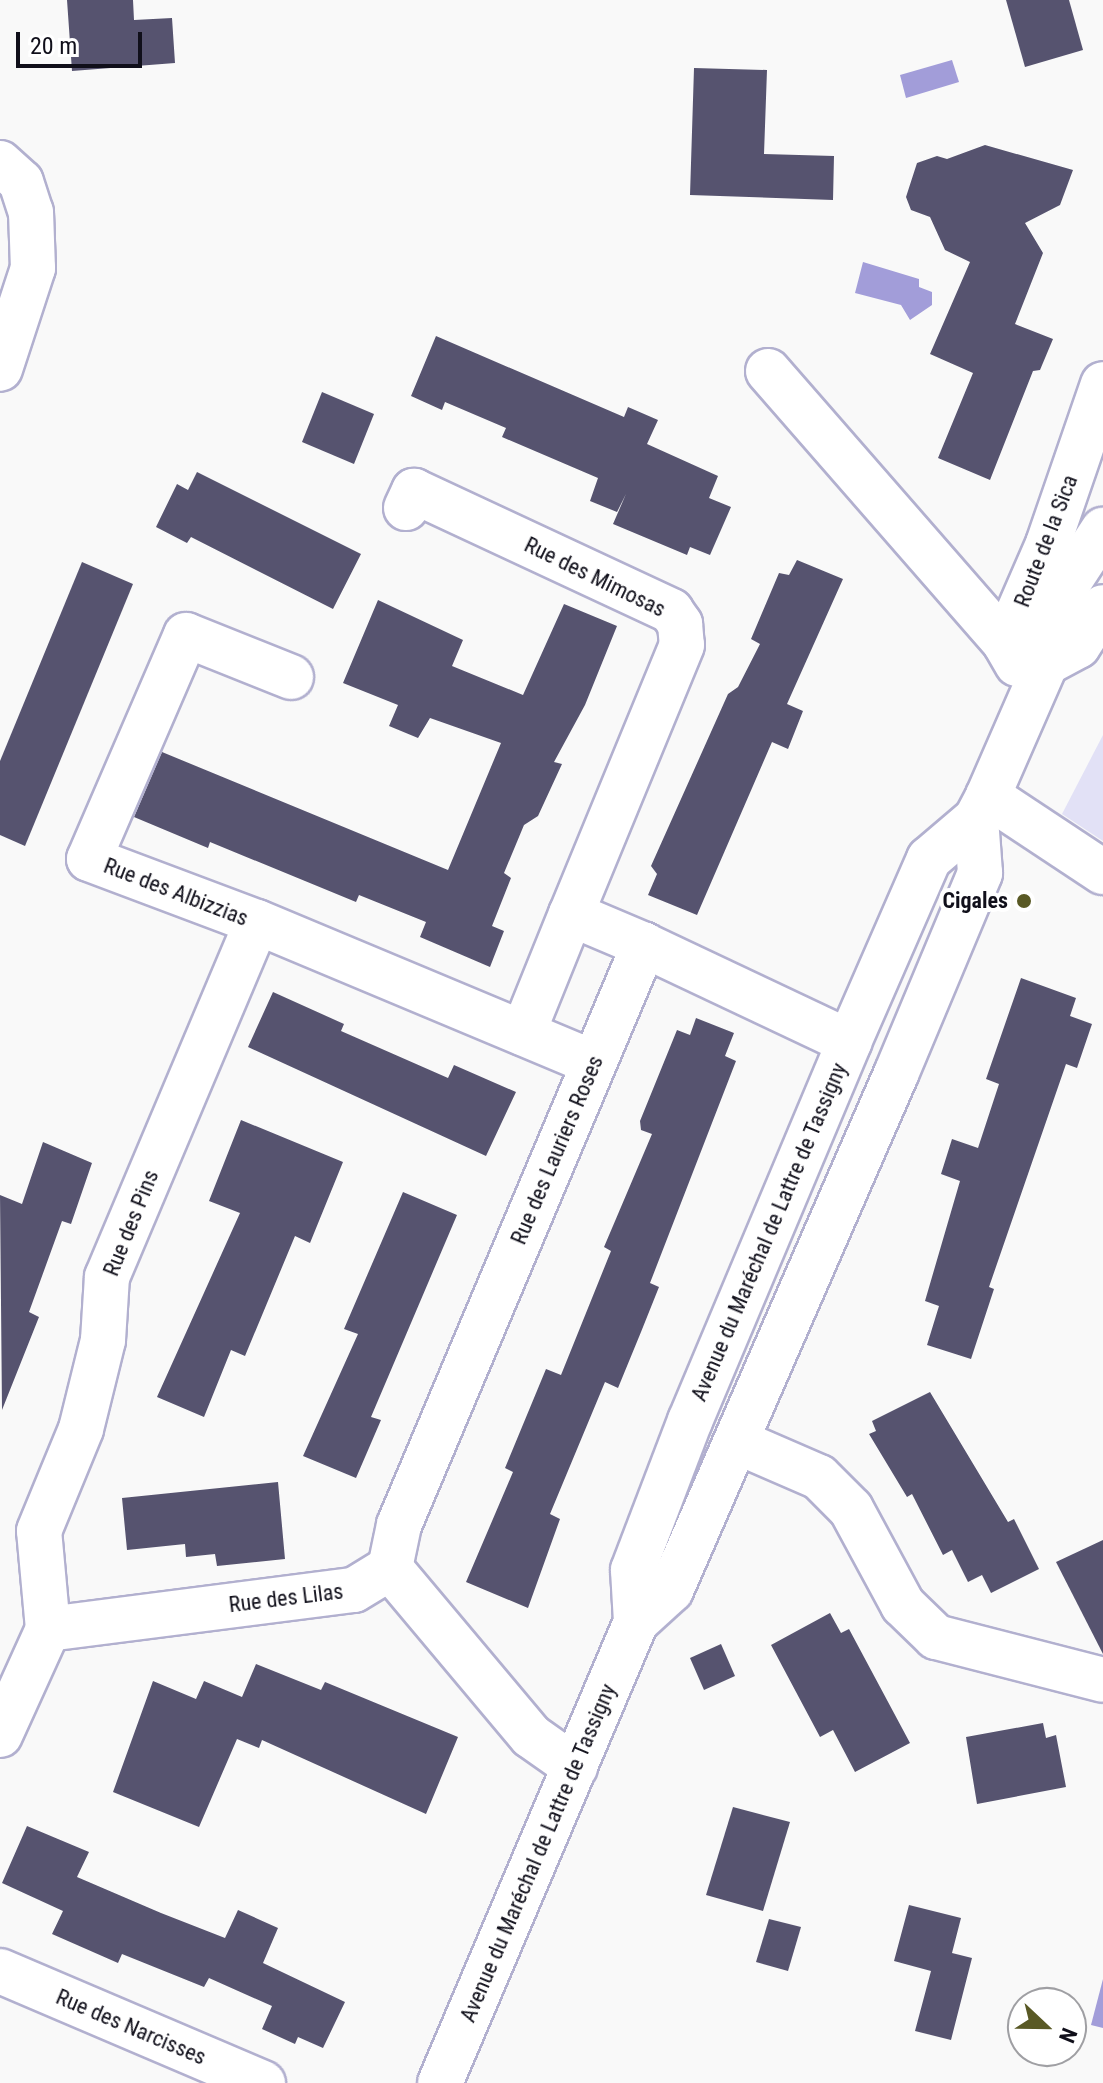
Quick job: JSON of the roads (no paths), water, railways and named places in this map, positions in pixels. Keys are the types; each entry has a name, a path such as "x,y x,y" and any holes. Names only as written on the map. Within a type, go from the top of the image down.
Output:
{"street":[{"path":"0,163 21,182 31,212 33,268 0,369"},
{"path":"768,371 1005,643 1040,678"},
{"name":"Route de la Sica","path":"1005,643 1048,544 1103,384"},
{"name":"Rue des Mimosas","path":"406,508 414,491 671,611 680,624 682,645 523,1033"},
{"path":"1103,530 1044,620 1040,678 982,808 1103,872"},
{"path":"1040,678 1078,646 1103,607"},
{"name":"Rue des Albizzias","path":"291,677 186,635 89,859 257,922 594,1063"},
{"name":"Avenue du Maréchal de Lattre de Tassigny","path":"636,1622 633,1570 690,1421 849,1042 929,859 982,808"},
{"name":"Avenue du Maréchal de Lattre de Tassigny","path":"440,2083 636,1622 671,1590 896,1074 980,873 982,808"},
{"path":"571,914 849,1042"},
{"name":"Rue des Pins","path":"48,1629 39,1531 81,1429 103,1340 107,1277 257,922"},
{"name":"Rue des Lauriers Roses","path":"390,1568 399,1525 644,945"},
{"name":"Avenue du Maréchal de Lattre de Tassigny","path":"849,1042 896,1074"},
{"name":"Avenue du Maréchal de Lattre de Tassigny","path":"690,1421 738,1442"},
{"path":"738,1442 819,1477 851,1509 903,1605 936,1637 1103,1680"},
{"path":"390,1568 531,1736 575,1767"},
{"name":"Rue des Lilas","path":"48,1629 354,1590 390,1568"},
{"path":"0,1735 48,1629"},
{"name":"Rue des Narcisses","path":"0,1971 263,2083"}],"place":[{"name":"Cigales","path":"1024,901"}]}
